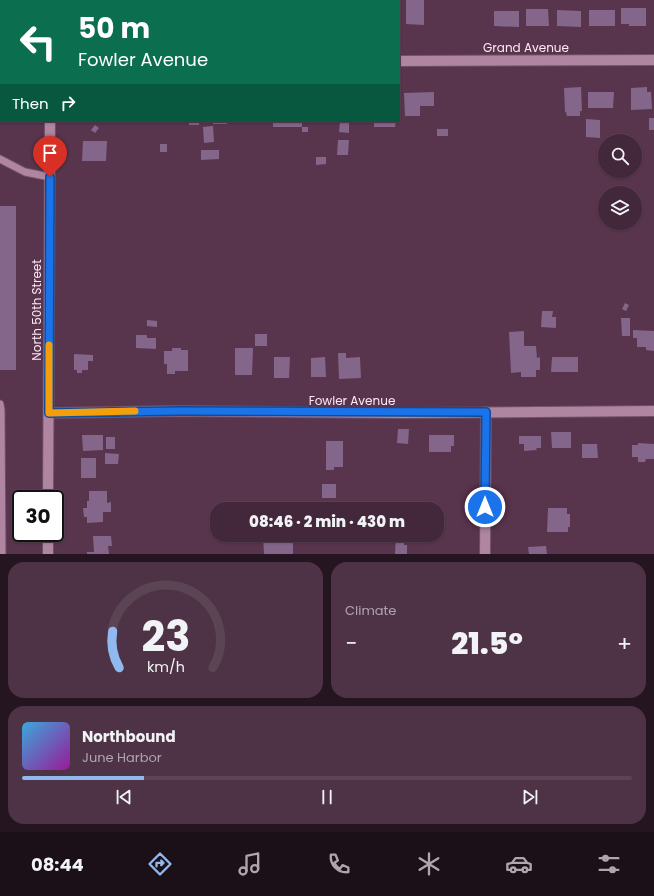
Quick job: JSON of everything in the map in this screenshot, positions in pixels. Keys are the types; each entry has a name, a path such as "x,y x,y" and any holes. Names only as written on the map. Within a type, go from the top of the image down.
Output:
{"street":[{"name":"Grand Avenue","path":"400,61 654,60"},
{"name":"North 50th Street","path":"48,490 50,122"},
{"name":"Fowler Avenue","path":"49,413 170,411 654,411"},
{"path":"485,554 486,412"},
{"path":"48,542 48,554"}],"lane":[{"path":"0,159 25,172 50,177"},
{"path":"0,404 2,410 2,554"}],"building":[{"path":"406,0 424,0 424,25 406,24"},
{"path":"621,8 646,8 646,26 629,26 629,24 621,24"},
{"path":"526,9 548,9 549,26 526,26"},
{"path":"557,10 581,11 581,27 557,26"},
{"path":"589,10 615,10 615,26 589,26"},
{"path":"494,11 519,11 519,27 494,26"},
{"path":"581,87 582,111 580,111 580,116 567,116 565,112 564,88"},
{"path":"647,87 647,92 651,92 652,109 631,110 631,88"},
{"path":"434,92 434,106 420,106 420,116 405,116 404,93"},
{"path":"588,92 614,92 613,108 588,108"},
{"path":"649,118 654,118 654,130 649,130"},
{"path":"586,119 600,120 600,134 598,134 598,138 586,137"},
{"path":"189,122 199,122 199,125 189,125"},
{"path":"213,122 227,122 227,124 213,124"},
{"path":"273,122 302,122 302,127 273,127"},
{"path":"340,122 349,122 349,133 339,132"},
{"path":"374,122 396,122 395,127 374,127"},
{"path":"95,125 99,128 95,133 91,130"},
{"path":"213,126 214,142 204,143 203,127"},
{"path":"302,127 308,127 308,132 302,132"},
{"path":"437,129 448,129 448,136 437,136"},
{"path":"338,140 349,140 348,155 337,155"},
{"path":"83,141 107,141 106,161 82,161"},
{"path":"160,144 167,144 167,152 160,152"},
{"path":"201,150 219,150 219,159 201,160"},
{"path":"316,157 326,157 326,164 316,165"},
{"path":"0,206 16,206 16,370 0,370"},
{"path":"625,303 629,305 626,311 622,309"},
{"path":"542,311 553,311 552,317 556,317 556,328 541,327"},
{"path":"621,318 630,318 630,336 622,336"},
{"path":"147,320 157,321 157,327 147,326"},
{"path":"633,330 654,331 654,351 646,350 646,347 637,347 637,338 633,338"},
{"path":"524,331 524,346 536,346 537,358 540,357 540,370 536,370 536,377 521,377 521,372 511,373 509,332"},
{"path":"255,334 267,334 267,346 255,346"},
{"path":"136,335 147,335 147,338 156,338 156,349 136,348"},
{"path":"172,348 188,350 188,371 175,371 175,374 167,374 167,364 164,364 164,351 172,351"},
{"path":"235,348 253,348 252,375 235,375"},
{"path":"338,353 346,353 346,358 360,357 361,378 339,379"},
{"path":"74,354 93,355 93,361 88,361 88,370 82,370 82,373 77,373 77,370 74,370"},
{"path":"274,357 290,357 289,378 274,378"},
{"path":"325,357 326,377 311,377 311,358"},
{"path":"552,357 578,357 578,372 551,372"},
{"path":"398,429 409,429 408,444 397,443"},
{"path":"551,432 571,432 571,448 552,448"},
{"path":"82,435 103,435 103,450 83,451"},
{"path":"429,435 454,435 454,446 451,446 451,452 429,452"},
{"path":"519,436 541,436 541,448 536,448 537,450 524,451 524,444 519,444"},
{"path":"106,437 115,437 115,449 106,449"},
{"path":"326,441 343,441 343,467 334,467 334,470 326,470"},
{"path":"638,443 654,444 654,459 646,459 645,462 638,462 638,457 632,457 632,445 638,445"},
{"path":"582,444 597,444 598,458 582,458"},
{"path":"105,453 119,454 118,464 105,464"},
{"path":"81,458 96,458 96,478 81,478"},
{"path":"322,484 336,484 336,498 322,498"},
{"path":"89,491 107,491 107,503 111,502 111,512 103,512 103,522 87,523 87,517 84,517 83,508 87,508"},
{"path":"548,508 567,508 567,514 570,514 570,527 568,527 568,532 547,532"},
{"path":"93,536 111,536 112,546 108,546 109,554 87,554 87,552 94,552"},
{"path":"263,542 293,542 293,554 264,554"},
{"path":"396,542 404,542 404,545 407,545 407,554 395,554"},
{"path":"546,546 547,554 529,554 528,547"}],"slow traffic":[{"path":"49,345 49,413 135,411"}],"route":[{"path":"50,177 49,413 178,411 403,413 486,412 485,507"}]}
